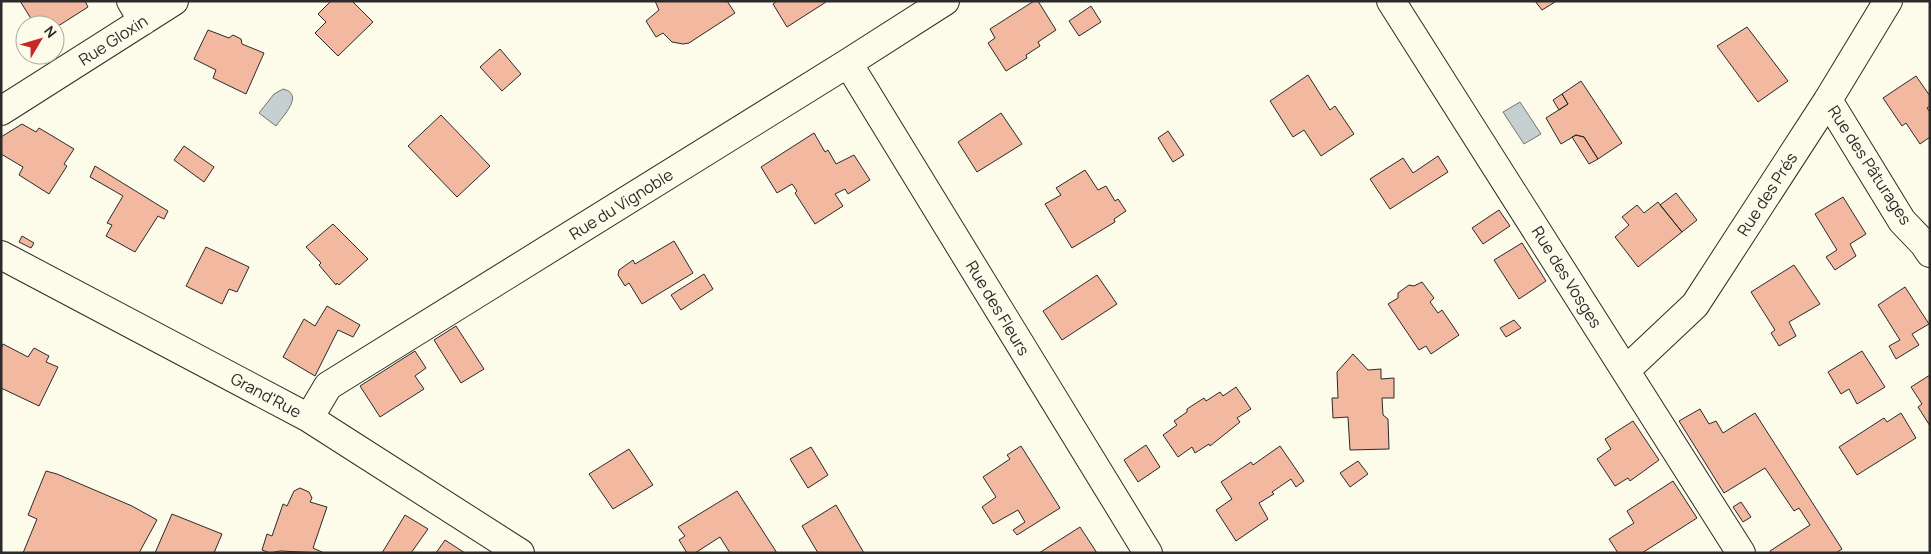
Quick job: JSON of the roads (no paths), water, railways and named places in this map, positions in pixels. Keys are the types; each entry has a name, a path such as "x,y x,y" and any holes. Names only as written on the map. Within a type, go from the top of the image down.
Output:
{"street":[{"name":"Rue Gloxin","path":"1,111 137,11 174,1"},
{"name":"Rue du Vignoble","path":"309,418 328,386 848,64 945,1"},
{"name":"Rue des Vosges","path":"1391,1 1741,553"},
{"name":"Rue des Prés","path":"1626,370 1695,305 1828,100 1888,1"},
{"name":"Rue des Fleurs","path":"848,64 1148,553"},
{"name":"Rue des Pâturages","path":"1828,100 1902,221 1930,253"},
{"name":"Grand'Rue","path":"3,259 309,418 520,553"}]}
